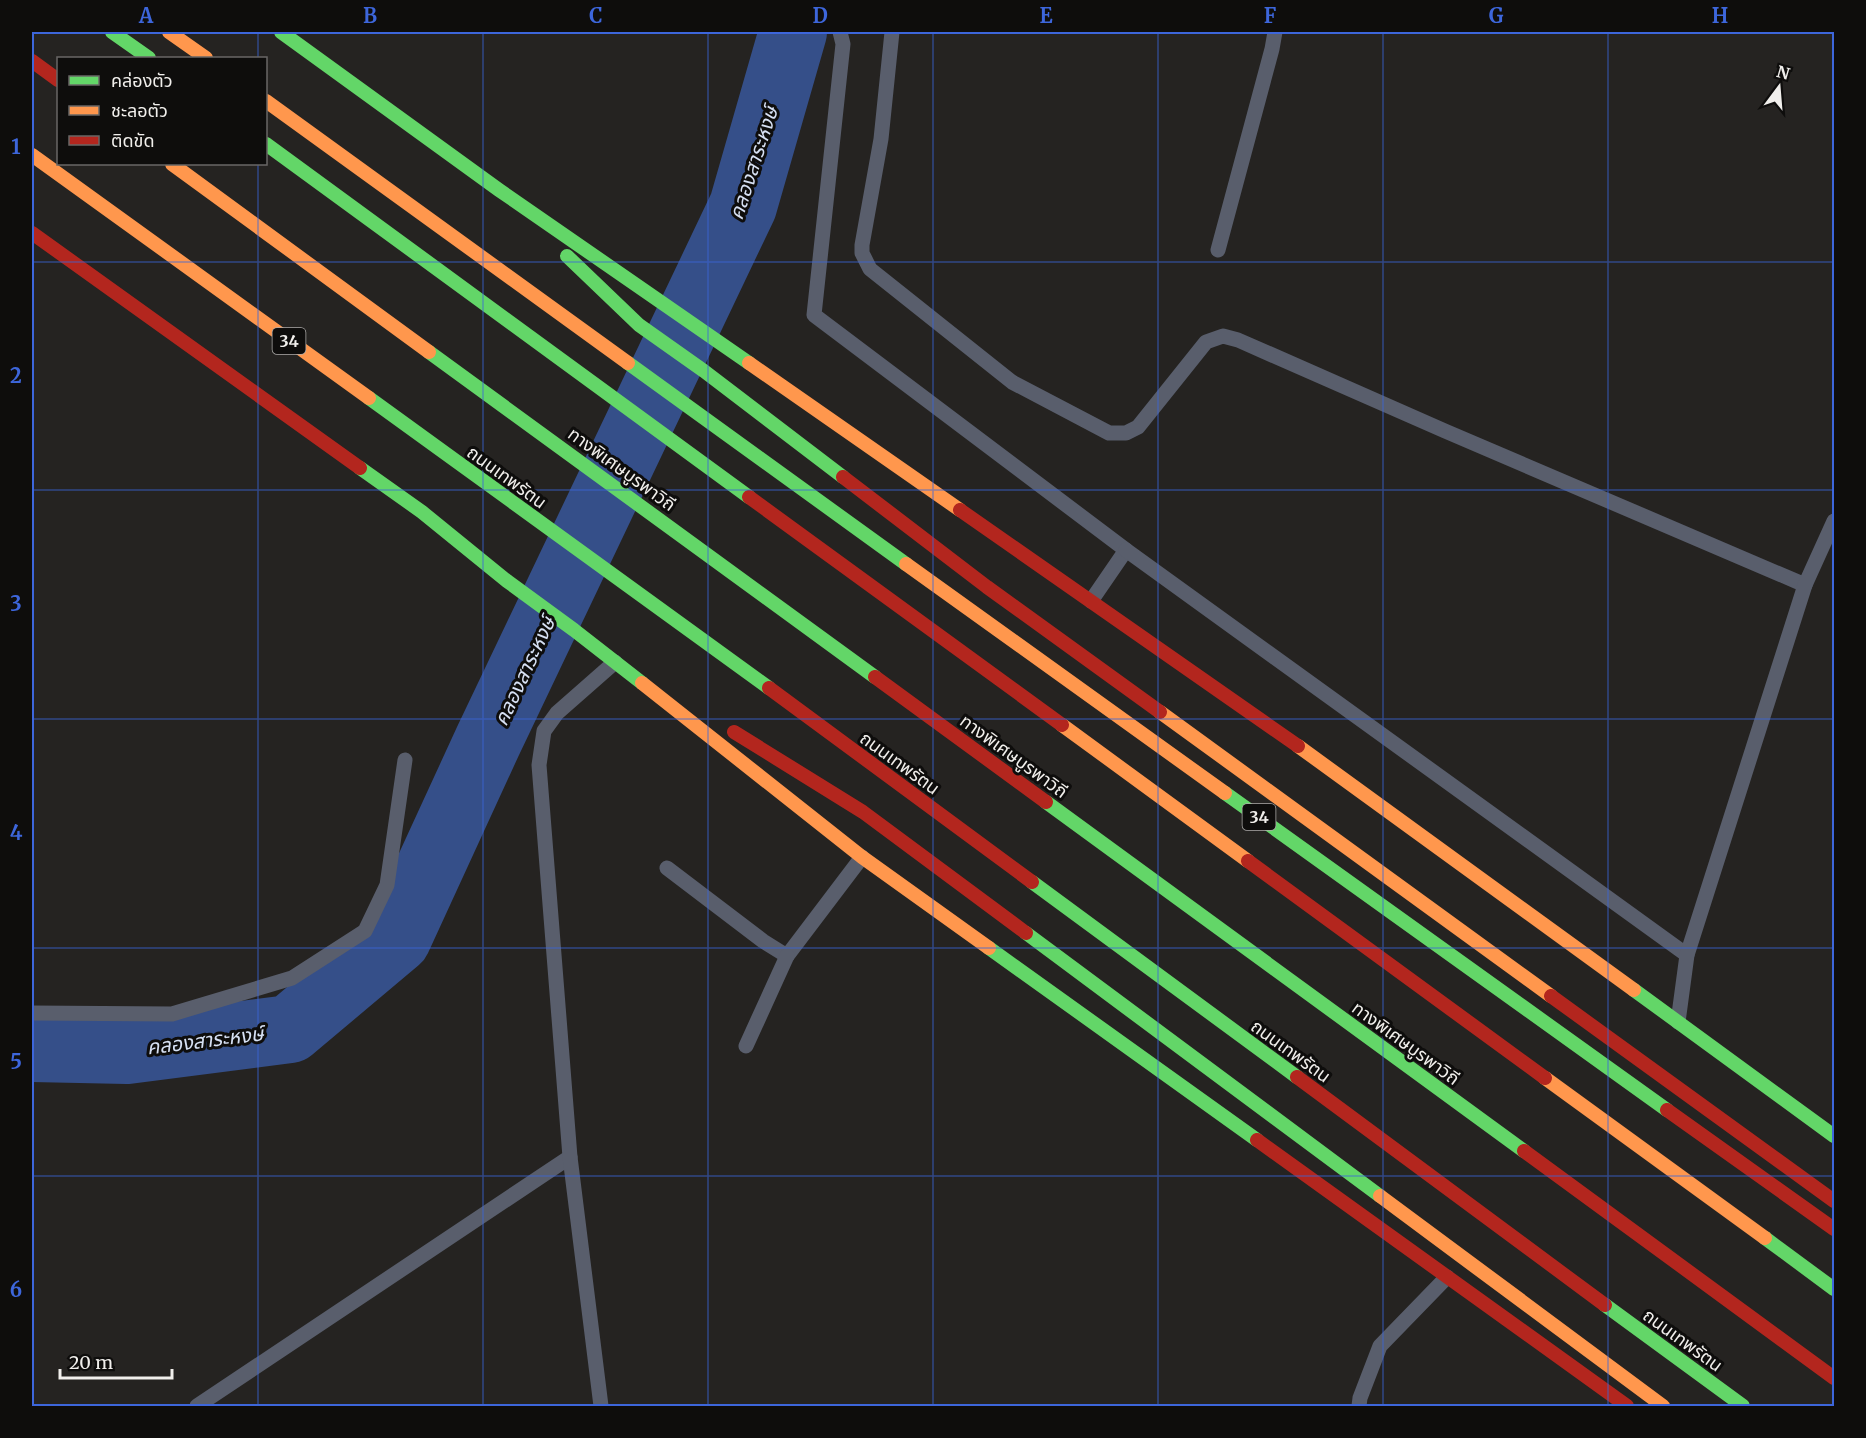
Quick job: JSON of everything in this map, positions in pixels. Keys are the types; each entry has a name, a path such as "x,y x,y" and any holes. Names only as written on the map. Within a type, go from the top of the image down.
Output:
{"main road":[{"path":"112,32 148,57"},
{"path":"169,32 205,57"},
{"path":"281,32 499,190 1332,771 1834,1136"},
{"path":"32,61 57,79"},
{"name":"34","path":"267,102 684,405 1834,1230"},
{"path":"267,145 1834,1289"},
{"name":"ถนนเทพรัตน","path":"32,155 623,581 1743,1407"},
{"name":"ทางพิเศษบูรพาวิถี","path":"173,165 1834,1378"},
{"path":"499,190 639,325 704,370 987,587 1834,1201"},
{"path":"32,232 422,512 507,581 574,630 862,857 1627,1407"},
{"path":"597,648 705,715"},
{"path":"725,727 863,812 1663,1407"}],"lane":[{"path":"840,32 843,44 814,315 1126,550 1687,955"},
{"path":"892,32 881,139 862,253 870,269 1012,382 1109,433 1126,433 1138,427 1206,342 1223,336 1238,340 1445,432 1805,585"},
{"path":"1218,250 1275,32"},
{"path":"1678,1022 1687,955 1805,585 1834,521"},
{"path":"1091,602 1126,550"},
{"path":"601,1407 570,1157 539,765 544,731 557,713 615,662"},
{"path":"32,1013 172,1014 292,978 365,931 387,885 405,760"},
{"path":"746,1046 787,956 862,857"},
{"path":"667,868 763,941 787,956"},
{"path":"197,1407 570,1157"},
{"path":"1359,1407 1360,1398 1380,1346 1447,1277"}],"waterway":[{"name":"คลองสาระหงษ์","path":"32,1048 127,1050 290,1029 397,939 488,741 743,206 793,32"}],"traffic: fast":[{"path":"112,32 148,57"},
{"path":"281,32 499,190 749,363"},
{"path":"267,145 749,497"},
{"path":"567,256 639,325 704,371 843,477"},
{"path":"429,352 875,677"},
{"path":"628,363 906,564"},
{"path":"369,398 769,688"},
{"path":"360,468 422,512 507,581 642,683"},
{"path":"1225,793 1667,1110"},
{"path":"1046,802 1524,1151"},
{"path":"1032,882 1297,1077"},
{"path":"1026,933 1380,1196"},
{"path":"989,948 1257,1140"},
{"path":"1634,990 1834,1136"},
{"path":"1765,1238 1834,1289"},
{"path":"1605,1305 1743,1406"}],"traffic: slow":[{"path":"169,32 205,57"},
{"path":"267,102 628,363"},
{"path":"32,155 369,398"},
{"path":"173,165 429,352"},
{"path":"749,363 960,510"},
{"path":"906,564 1225,793"},
{"path":"642,683 862,857 989,948"},
{"path":"1160,712 1551,996"},
{"path":"1062,725 1248,861"},
{"path":"1298,746 1634,990"},
{"path":"1545,1078 1765,1238"},
{"path":"1380,1196 1663,1406"}],"traffic: jam":[{"path":"32,61 57,79"},
{"path":"32,233 360,468"},
{"path":"843,477 987,587 1160,712"},
{"path":"749,497 1062,725"},
{"path":"960,510 1298,746"},
{"path":"875,677 1046,802"},
{"path":"769,688 1032,882"},
{"path":"734,732 863,812 1026,933"},
{"path":"1248,861 1545,1078"},
{"path":"1551,996 1834,1201"},
{"path":"1297,1077 1605,1305"},
{"path":"1667,1110 1834,1229"},
{"path":"1257,1140 1627,1406"},
{"path":"1524,1151 1834,1378"}]}
